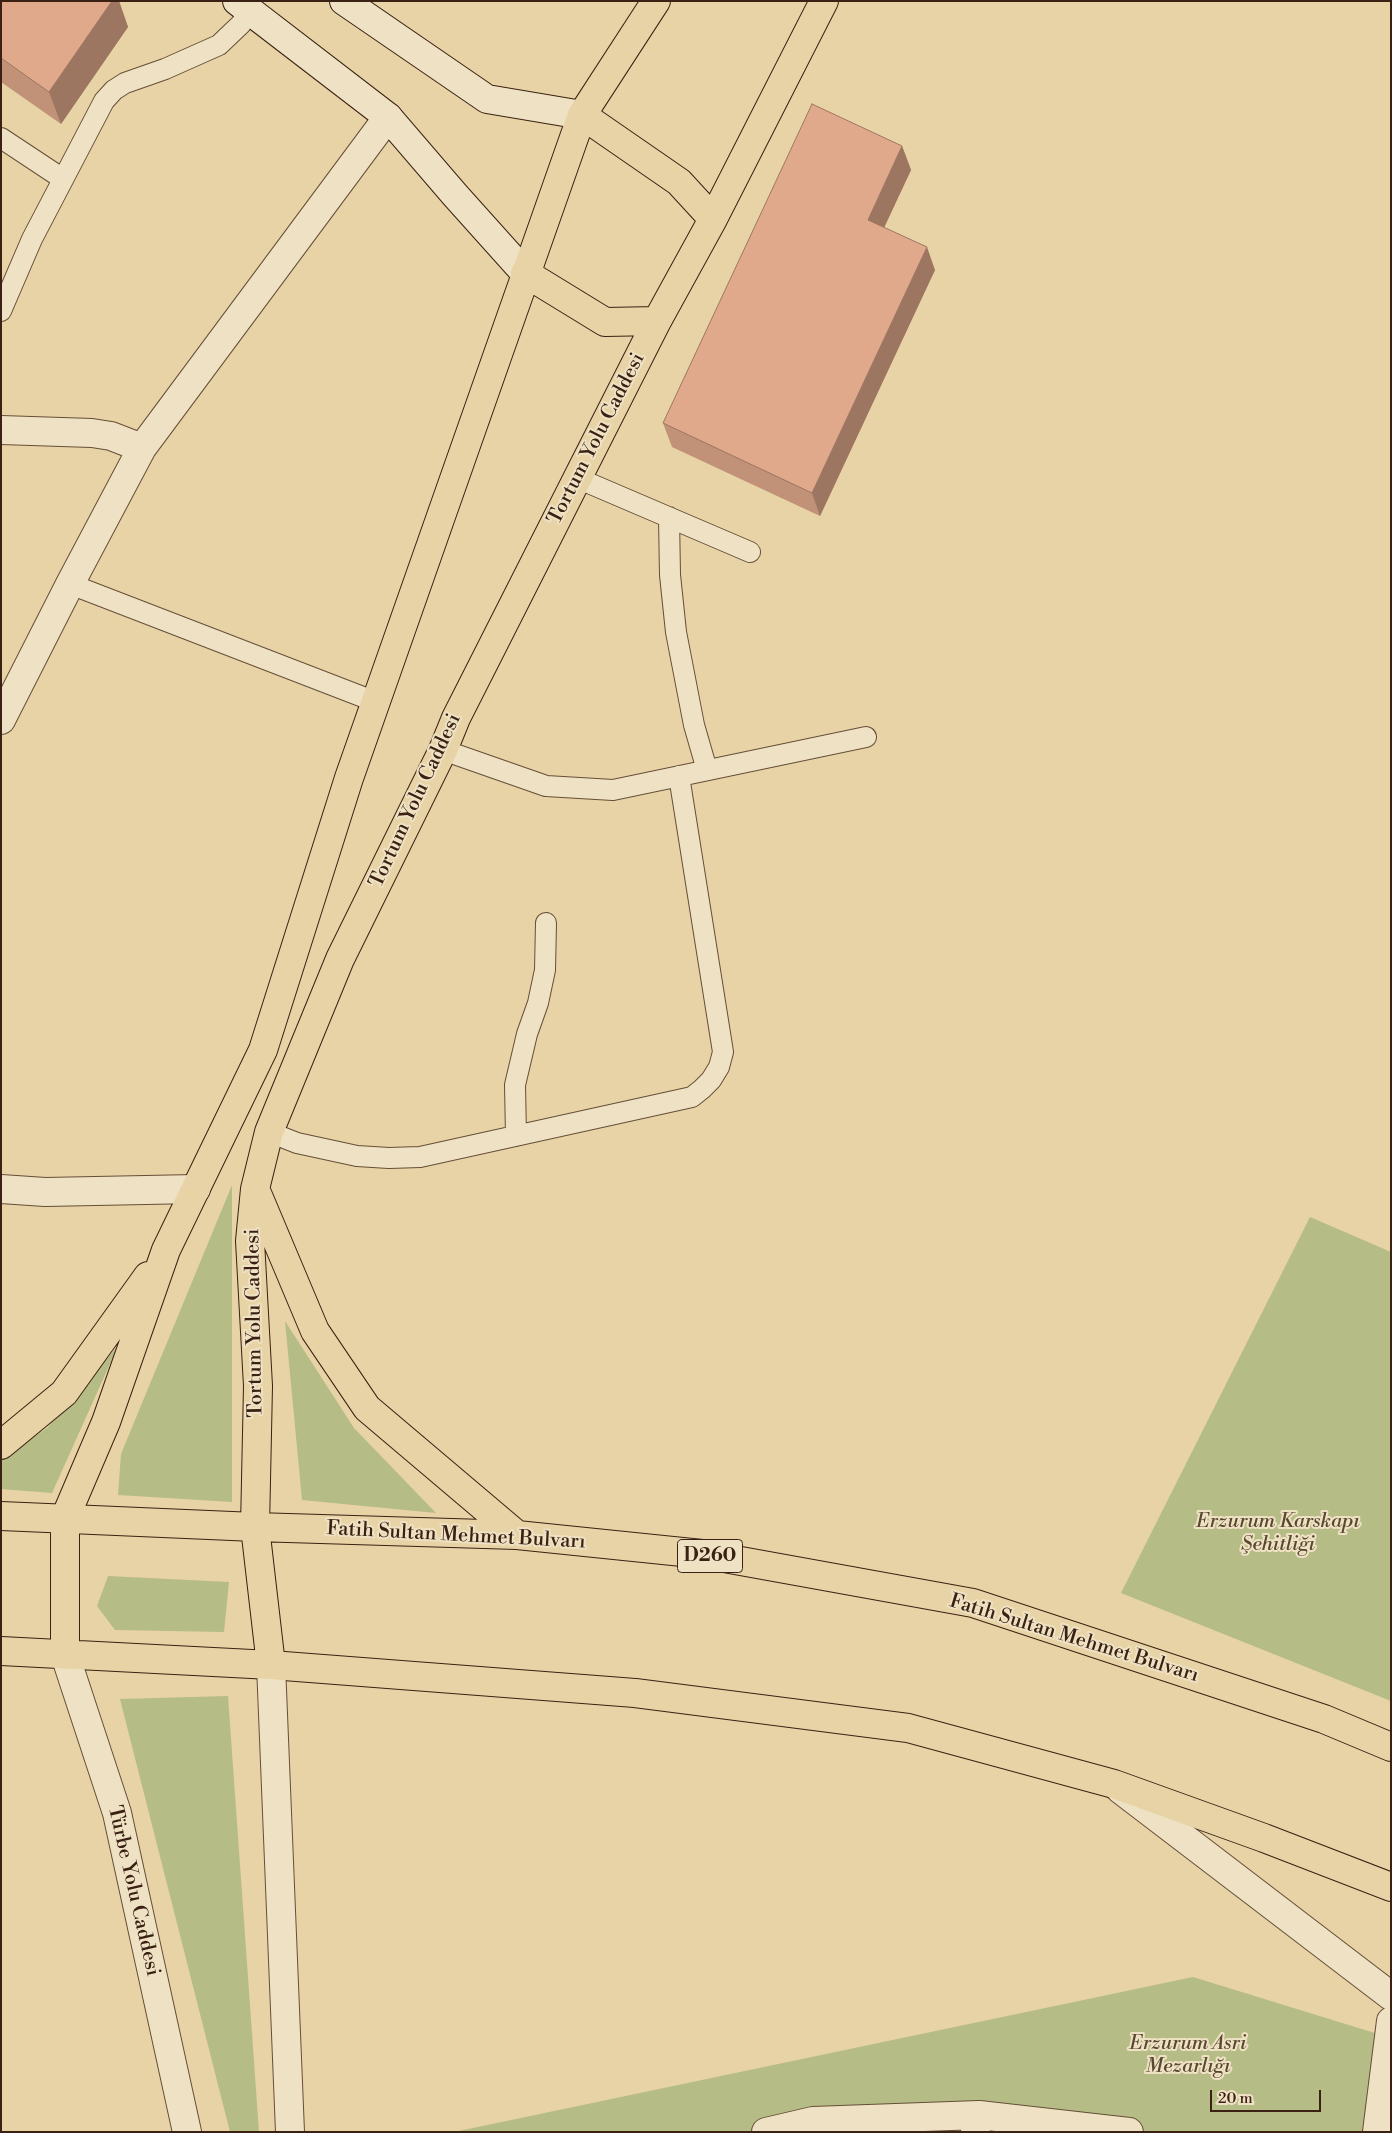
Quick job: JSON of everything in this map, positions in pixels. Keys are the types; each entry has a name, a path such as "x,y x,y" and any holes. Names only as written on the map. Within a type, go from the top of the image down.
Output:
{"highway":[{"path":"65,1655 65,1518 106,1422 166,1250 263,1050 349,778 582,115 656,1"},
{"name":"Tortum Yolu Caddesi","path":"271,1665 255,1527 258,1386 250,1241 256,1189 269,1132 340,959 443,750 456,718 657,321 713,219 824,1"},
{"path":"582,115 679,182 713,219"},
{"path":"525,273 605,322 657,321"},
{"path":"256,1189 315,1331 367,1408 517,1535"},
{"path":"1,1445 64,1393 166,1250"},
{"name":"Fatih Sultan Mehmet Bulvarı","path":"1,1516 255,1527 517,1535 702,1554 973,1603 1324,1719 1391,1747"},
{"path":"1,1651 271,1665 635,1693 908,1728 1114,1784 1391,1886"}],"street":[{"path":"344,1 486,99 582,115"},
{"path":"243,6 388,117 525,273"},
{"path":"1,720 142,448 388,117"},
{"path":"1,430 92,433 111,436 142,448"},
{"path":"1,1189 45,1192 196,1189"},
{"name":"Türbe Yolu Caddesi","path":"65,1655 117,1813 186,2132"},
{"path":"271,1665 290,2132"},
{"path":"1114,1784 1391,1996"},
{"path":"1377,2132 1391,2021"},
{"path":"766,2132 813,2121 977,2124 1129,2132"}],"lane":[{"path":"1,311 32,240 104,101 124,83 165,69 219,45 241,24 243,6"},
{"path":"1,138 63,179"},
{"path":"577,478 750,552"},
{"path":"669,517 670,575 676,632 694,725 707,770"},
{"path":"70,584 376,702"},
{"path":"443,750 546,786 613,790 866,737"},
{"path":"269,1132 297,1143 357,1156 420,1157 692,1097 711,1080 719,1067 723,1052 679,776"},
{"path":"516,1136 515,1085 527,1034 538,1003 544,970 546,923"}],"green space":[{"path":"232,1185 232,1502 118,1495 121,1454"},
{"name":"Erzurum Karskapı Şehitliği","path":"1310,1217 1391,1252 1391,1701 1121,1593"},
{"path":"285,1321 354,1428 436,1513 302,1500"},
{"path":"118,1346 52,1493 1,1489 1,1460 47,1428"},
{"path":"108,1576 229,1582 224,1632 115,1630 97,1606"},
{"path":"228,1696 259,2132 230,2132 120,1699"},
{"name":"Erzurum Asri Mezarlığı","path":"1193,1977 1391,2038 1391,2132 454,2132"}],"building":[{"path":"1,1 112,1 49,92 1,58"},
{"path":"812,104 902,146 868,220 927,247 812,493 663,423"}]}
